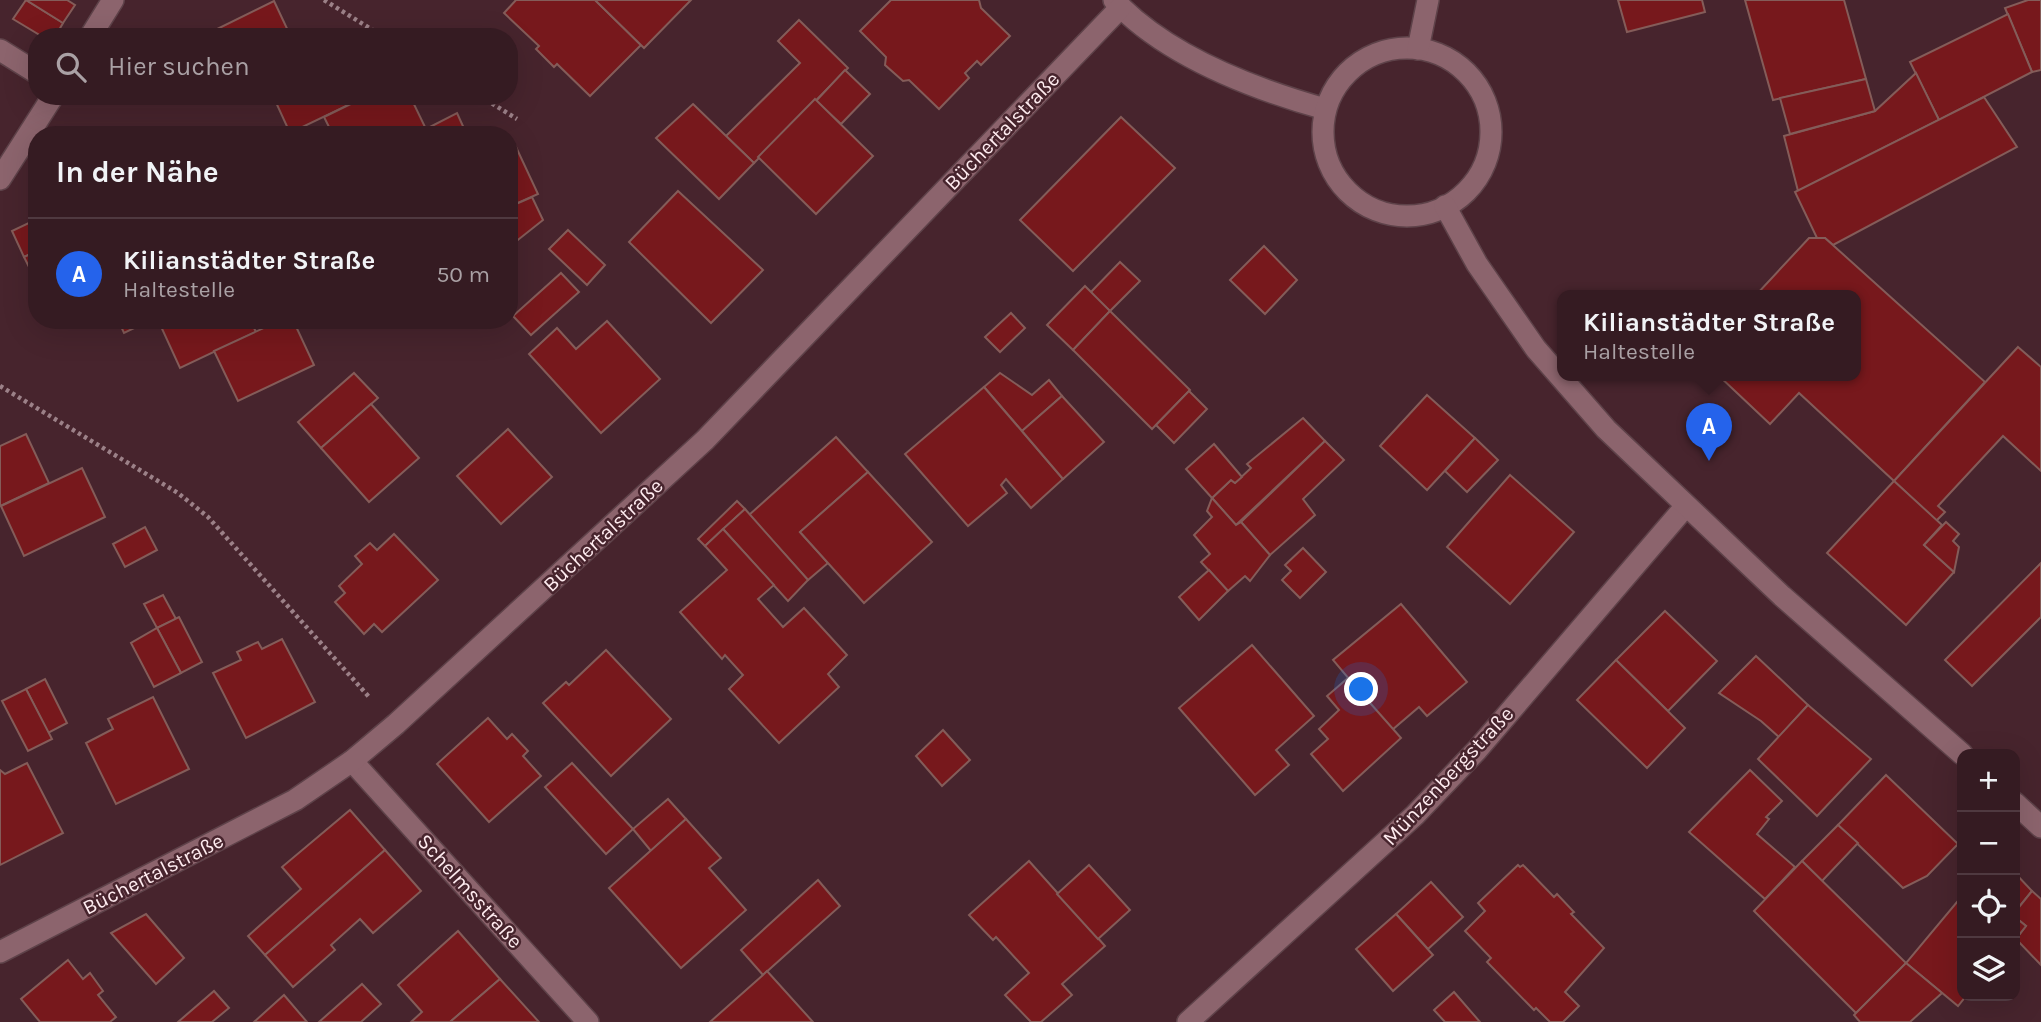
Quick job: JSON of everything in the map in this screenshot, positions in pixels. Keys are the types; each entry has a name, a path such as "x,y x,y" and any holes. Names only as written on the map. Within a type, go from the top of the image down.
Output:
{"street":[{"path":"96,28 113,0"},
{"path":"1418,49 1428,0"},
{"path":"1118,4 1154,33 1195,58 1263,92 1325,109"},
{"name":"Büchertalstraße","path":"0,952 295,800 352,761 397,724 705,440 1118,4"},
{"path":"1418,49 1441,54 1465,71 1482,93 1490,120 1490,149 1479,175 1462,196 1445,206 1413,216 1386,214 1361,203 1341,185 1327,162 1322,135 1325,109 1338,83 1358,62 1384,51 1418,49"},
{"path":"0,50 28,67"},
{"path":"33,126 46,105"},
{"path":"0,179 28,134"},
{"path":"1445,206 1477,264 1536,349 1557,373"},
{"path":"1564,381 1605,429 1685,507 1957,750"},
{"name":"Münzenbergstraße","path":"1188,1022 1415,815 1476,750 1685,507"},
{"name":"Schelmsstraße","path":"352,761 588,1022"},
{"path":"2020,808 2041,827"}],"path":[{"path":"324,0 369,28"},
{"path":"494,105 517,119"},
{"path":"0,386 178,493 208,517 362,691 397,724"}],"building":[{"path":"26,0 63,23 60,28 28,28 13,19"},
{"path":"26,0 67,0 75,5 63,23"},
{"path":"516,0 595,0 641,45 590,96 557,64 554,67 536,49 539,46 504,13"},
{"path":"595,0 691,0 644,48"},
{"path":"891,0 979,0 981,8 1010,36 981,65 977,61 965,73 969,78 939,109 909,80 903,81 885,65 886,57 860,31"},
{"path":"1618,0 1702,0 1705,12 1627,32"},
{"path":"1745,0 1844,0 1866,79 1773,100"},
{"path":"2028,0 2041,0 2041,70 2032,72 2005,8"},
{"path":"274,1 287,28 219,28"},
{"path":"2008,14 2032,72 1939,120 1910,62"},
{"path":"799,20 848,68 754,163 726,136 800,63 778,41"},
{"path":"845,70 870,94 841,124 816,101"},
{"path":"1916,73 1939,120 1798,191 1784,136 1875,111"},
{"path":"1866,79 1875,111 1790,134 1780,98"},
{"path":"1984,97 2017,147 1833,245 1825,238 1817,238 1795,192"},
{"path":"815,99 873,156 816,214 758,157"},
{"path":"693,104 754,163 719,199 656,138"},
{"path":"277,105 348,105 305,126 287,126"},
{"path":"349,105 414,105 425,126 328,126 324,117"},
{"path":"457,113 463,126 432,126"},
{"path":"1121,117 1175,168 1073,271 1020,220"},
{"path":"518,151 538,194 518,203"},
{"path":"678,191 763,270 711,323 629,242"},
{"path":"532,197 543,220 518,240 518,203"},
{"path":"28,223 28,255 24,257 12,231"},
{"path":"568,230 605,265 587,285 549,249"},
{"path":"1809,238 1825,238 1985,382 1894,481 1799,393 1770,424 1724,381 1861,381 1861,290 1761,290"},
{"path":"1264,246 1297,280 1265,314 1230,280"},
{"path":"1120,262 1140,281 1110,311 1090,293"},
{"path":"561,273 579,292 531,335 518,321 518,312"},
{"path":"1085,286 1110,311 1073,350 1047,325"},
{"path":"1110,311 1190,390 1152,429 1073,350"},
{"path":"1011,313 1025,328 1000,352 985,337"},
{"path":"607,321 660,379 601,433 529,354 557,328 576,349"},
{"path":"162,329 254,329 256,332 180,368"},
{"path":"262,329 297,329 314,365 238,401 214,351"},
{"path":"2018,347 2041,367 2041,471 2003,436 1938,506 1945,512 1936,521 1894,481"},
{"path":"354,373 378,398 321,448 298,422"},
{"path":"1000,373 1032,395 1049,380 1062,396 1022,431 984,387"},
{"path":"984,387 1063,479 1031,508 1006,479 1001,485 1007,493 968,526 905,454"},
{"path":"1189,391 1207,409 1174,443 1156,425"},
{"path":"1427,395 1475,438 1427,490 1380,446"},
{"path":"1062,396 1104,442 1063,479 1022,431"},
{"path":"371,404 419,458 369,502 321,448"},
{"path":"1303,418 1325,441 1236,525 1212,498 1231,480 1235,483 1251,468 1247,464"},
{"path":"508,429 552,477 501,524 457,476"},
{"path":"26,434 49,483 0,506 0,446"},
{"path":"836,437 868,472 800,532 828,563 808,580 749,515"},
{"path":"1475,438 1498,460 1467,492 1445,471"},
{"path":"1325,441 1344,460 1303,499 1315,515 1270,555 1241,522"},
{"path":"1214,444 1242,477 1235,483 1231,480 1212,498 1186,469"},
{"path":"82,468 105,517 24,556 1,506"},
{"path":"868,472 932,542 864,603 800,532"},
{"path":"1510,475 1574,532 1510,604 1447,547"},
{"path":"1894,481 1942,525 1924,545 1954,572 1906,625 1827,553"},
{"path":"1212,498 1236,525 1241,522 1270,555 1250,581 1245,576 1228,591 1201,562 1210,554 1194,535 1212,517 1207,511"},
{"path":"737,501 745,509 705,546 698,539"},
{"path":"745,509 808,580 788,601 723,529"},
{"path":"1946,522 1959,534 1953,541 1959,547 1954,572 1924,545"},
{"path":"145,527 157,550 125,567 113,544"},
{"path":"723,529 774,585 758,599 783,627 804,608 847,655 828,674 839,687 779,743 729,689 743,675 725,655 722,659 680,612 727,570 705,546"},
{"path":"394,534 438,580 382,632 374,624 364,634 335,602 345,593 339,586 362,564 355,556 370,543 377,550"},
{"path":"1303,548 1326,572 1300,598 1282,580 1291,571 1285,565"},
{"path":"2041,563 2041,617 1972,686 1945,660"},
{"path":"1209,570 1228,591 1199,620 1179,597"},
{"path":"163,595 176,619 157,628 144,604"},
{"path":"1401,604 1467,682 1427,716 1419,707 1392,730 1333,660"},
{"path":"1665,611 1717,661 1668,711 1616,660"},
{"path":"179,617 202,662 181,673 157,628"},
{"path":"157,628 181,673 154,687 131,643"},
{"path":"282,639 315,702 246,738 213,673 241,660 237,652 258,642 262,649"},
{"path":"1252,645 1314,716 1276,750 1289,765 1255,795 1179,708"},
{"path":"606,650 671,719 611,776 543,703 566,682 569,685"},
{"path":"1756,656 1808,705 1779,737 1761,721 1719,693"},
{"path":"1616,660 1685,728 1647,768 1577,700"},
{"path":"1348,678 1401,738 1343,791 1311,754 1328,739 1319,729 1339,710 1327,696"},
{"path":"45,679 67,723 48,733 26,689"},
{"path":"26,689 52,739 28,751 2,701"},
{"path":"153,697 189,769 116,804 86,743 113,729 108,719"},
{"path":"1808,705 1871,759 1817,816 1758,759"},
{"path":"488,718 507,739 512,734 528,751 523,756 541,776 489,822 437,764"},
{"path":"943,730 970,760 942,786 916,756"},
{"path":"27,763 63,833 0,865 0,770 5,774"},
{"path":"572,763 633,829 606,854 545,787"},
{"path":"1750,770 1782,801 1766,817 1769,819 1757,834 1795,867 1765,899 1689,832"},
{"path":"1886,775 1957,845 1927,876 1903,888 1838,825"},
{"path":"668,799 686,819 651,851 633,829"},
{"path":"350,810 385,850 265,955 248,936 301,889 282,867"},
{"path":"686,819 721,858 709,868 746,910 681,968 609,888"},
{"path":"1838,825 1858,843 1822,881 1802,861"},
{"path":"385,850 421,891 373,933 360,919 331,945 335,950 293,987 265,955"},
{"path":"1029,861 1105,946 1062,984 1072,995 1041,1022 1031,1022 1005,995 1029,973 996,937 993,940 969,915"},
{"path":"1802,861 1906,963 1856,1013 1754,911"},
{"path":"1089,865 1130,910 1098,939 1057,894"},
{"path":"1518,865 1523,865 1554,897 1557,894 1574,912 1571,914 1604,948 1565,992 1579,1006 1563,1022 1550,1022 1536,1008 1534,1010 1487,962 1491,958 1465,931 1485,911 1478,903"},
{"path":"2020,878 2032,891 2020,906"},
{"path":"818,880 840,906 763,975 741,950"},
{"path":"1431,882 1463,917 1428,949 1396,914"},
{"path":"2032,891 2041,899 2041,965 2020,943 2020,934 2026,926 2020,921 2020,906"},
{"path":"1957,902 1957,1001 1962,1001 1958,1006 1906,963"},
{"path":"146,914 184,958 156,984 111,933"},
{"path":"1396,914 1433,955 1393,991 1356,949"},
{"path":"2020,921 2026,926 2020,934"},
{"path":"458,931 500,979 450,1022 411,1022 422,1012 398,985"},
{"path":"68,960 83,979 90,973 103,991 98,995 116,1017 110,1022 40,1022 21,999"},
{"path":"1906,963 1942,993 1910,1022 1860,1022 1854,1015"},
{"path":"767,971 813,1022 710,1022 763,975"},
{"path":"500,979 539,1022 450,1022"},
{"path":"362,984 381,1004 361,1022 319,1022"},
{"path":"214,991 229,1008 212,1022 178,1022"},
{"path":"1454,992 1480,1022 1445,1022 1434,1010"},
{"path":"284,995 307,1022 254,1022"}],"place":[{"name":"Kilianstädter Straße","path":"1709,461"}]}
